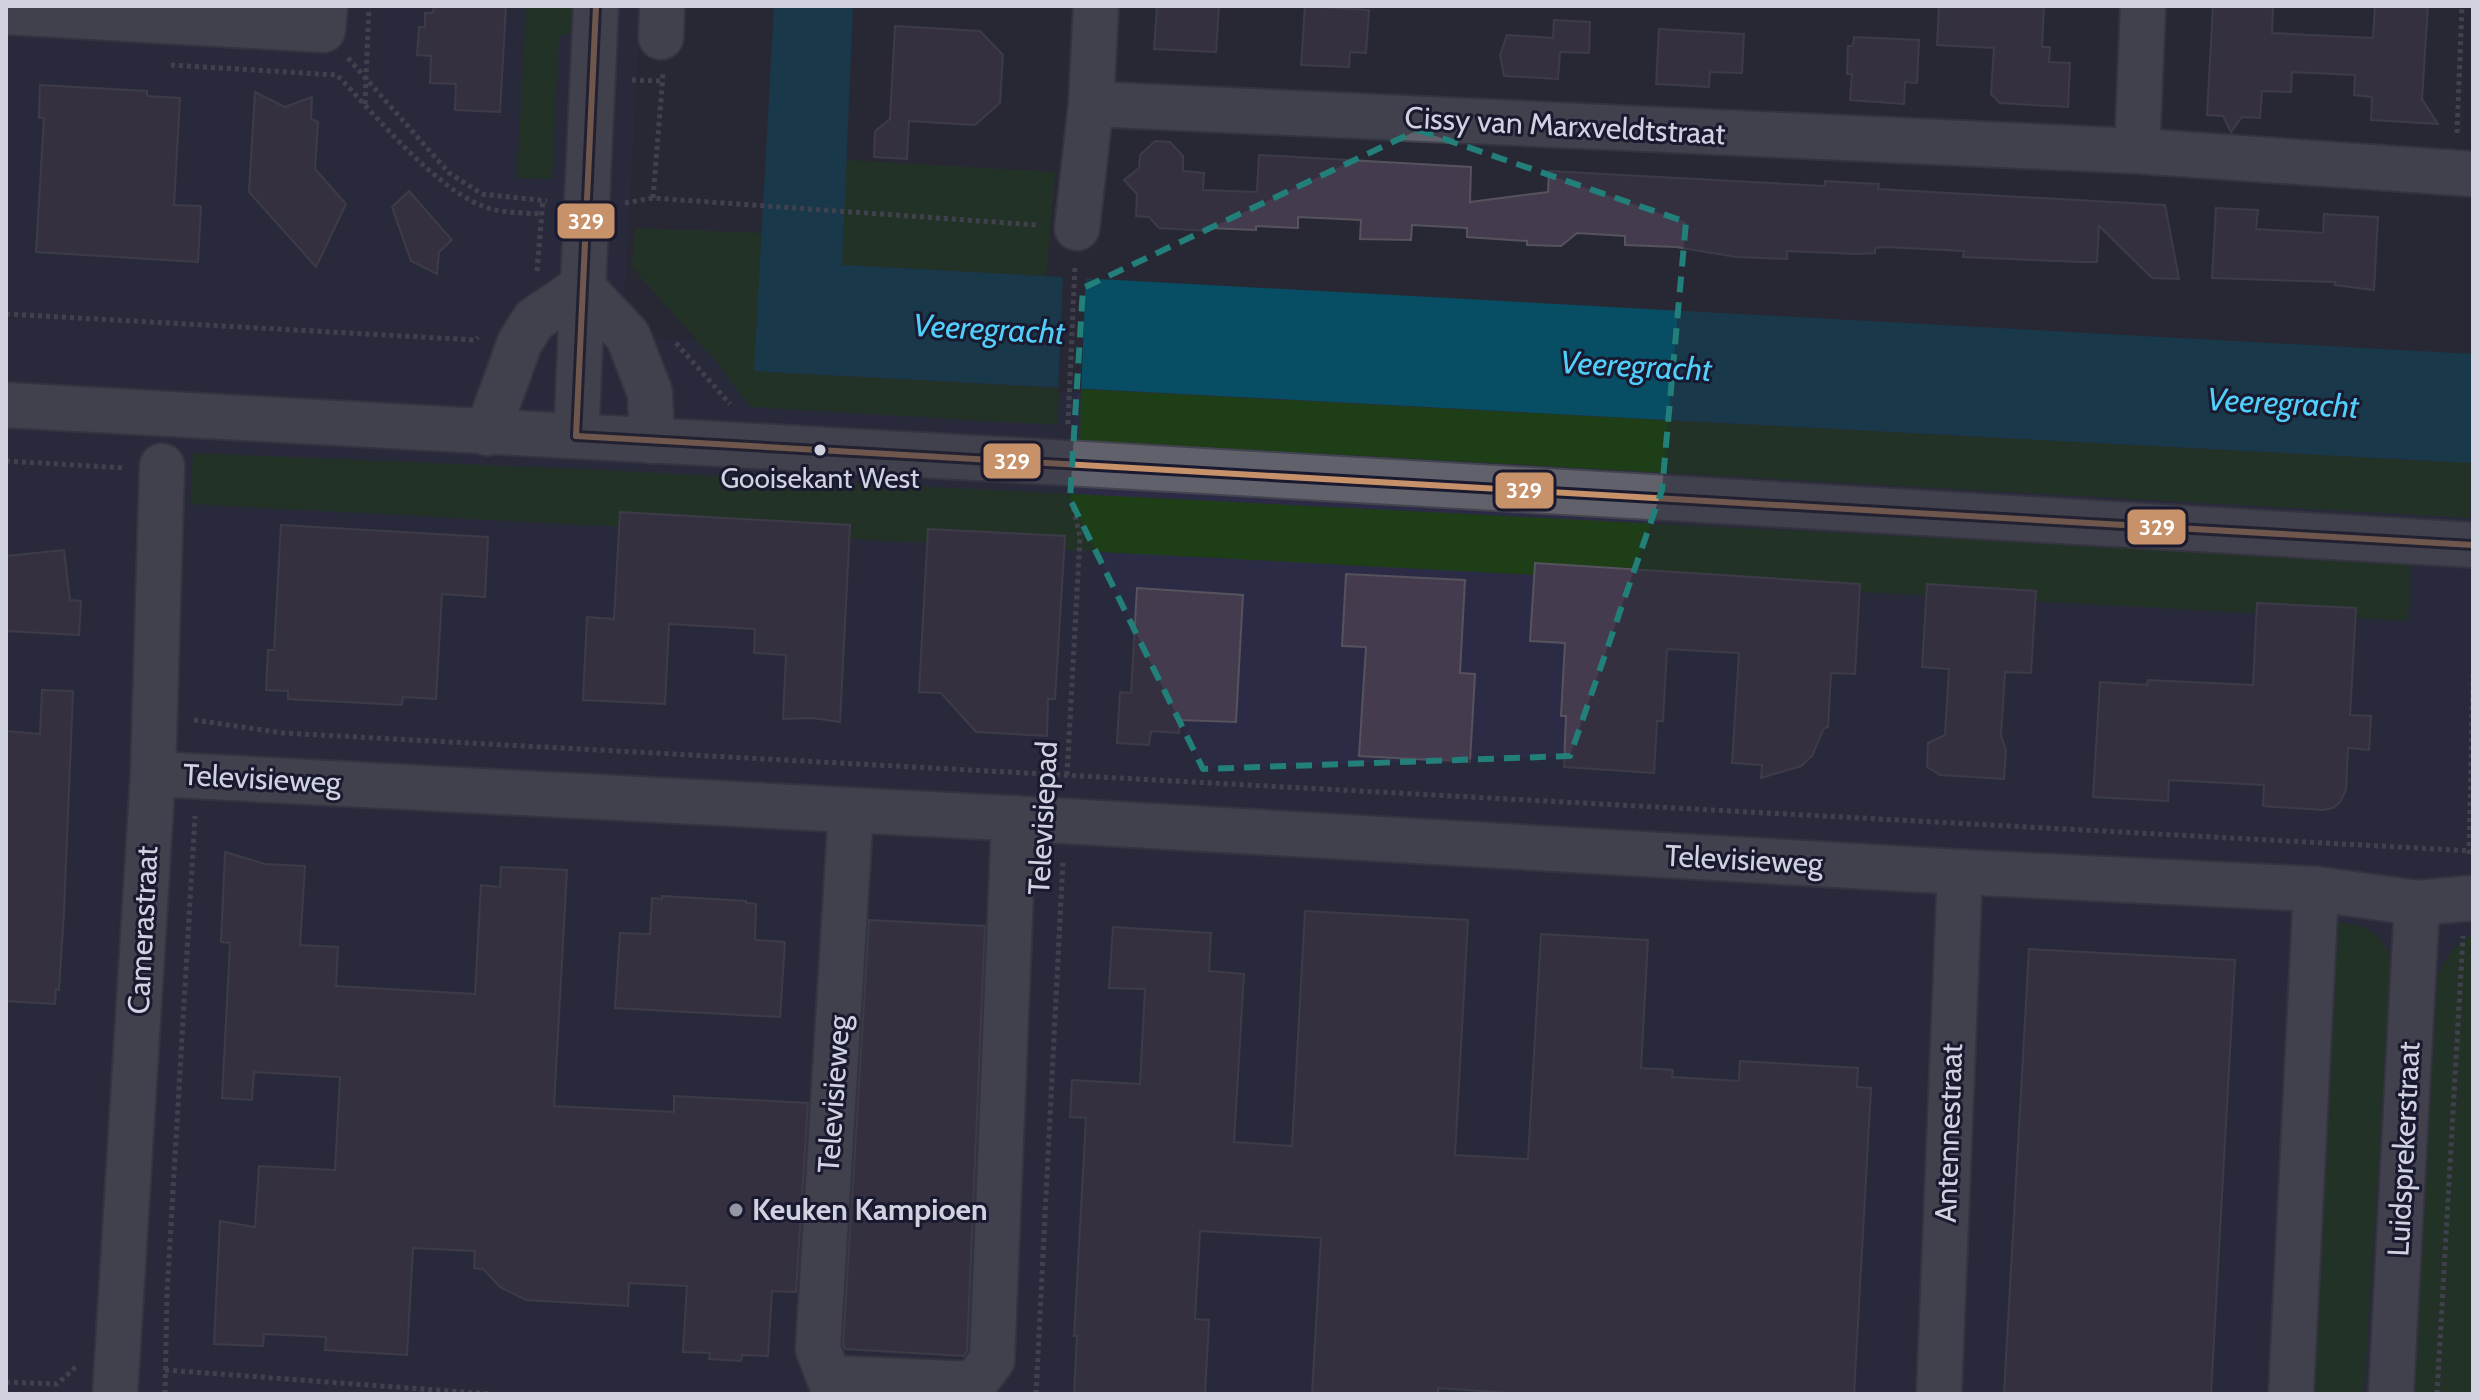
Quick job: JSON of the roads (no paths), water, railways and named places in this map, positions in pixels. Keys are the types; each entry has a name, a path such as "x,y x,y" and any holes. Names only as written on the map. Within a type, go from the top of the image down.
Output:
{"street":[{"path":"576,436 582,287 610,207 596,6"},
{"path":"1076,244 1091,104 1096,6"},
{"path":"2137,151 2143,6"},
{"path":"6,12 324,18"},
{"name":"Cissy van Marxveldtstraat","path":"1091,104 2137,151 2464,173"},
{"path":"487,433 520,342 534,320 582,287"},
{"path":"582,287 628,336 650,393 652,441"},
{"path":"6,405 2473,545"},
{"name":"Camerastraat","path":"116,1379 153,774 162,466"},
{"name":"Televisieweg","path":"153,774 2316,889 2417,903 2469,898"},
{"name":"Televisieweg","path":"851,810 818,1349 829,1378 974,1384 992,1360 1014,818"},
{"name":"Antennestraat","path":"1939,1394 1960,872"},
{"path":"2291,1394 2316,889"},
{"name":"Luidsprekerstraat","path":"2391,1394 2417,903"}],"water":[{"name":"Veeregracht","path":"774,6 853,6 842,265 2473,354 2473,463 754,371"}],"place":[{"name":"Gooisekant West","path":"820,450"},
{"name":"Keuken Kampioen","path":"736,1210"}]}
